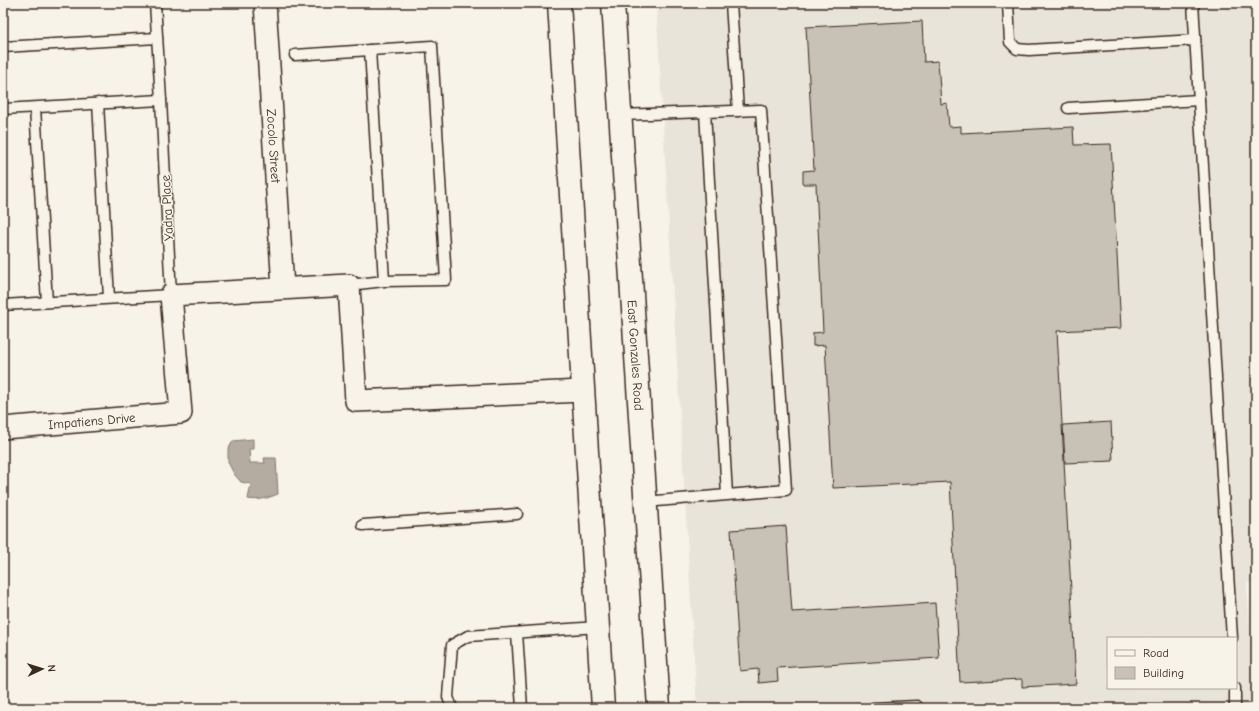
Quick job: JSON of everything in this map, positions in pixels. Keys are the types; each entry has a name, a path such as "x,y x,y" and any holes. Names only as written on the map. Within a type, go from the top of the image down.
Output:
{"main road":[{"path":"559,3 603,708"},
{"name":"East Gonzales Road","path":"613,3 659,708"}],"street":[{"name":"Zocolo Street","path":"265,3 283,288"},
{"path":"171,295 350,285 356,401 583,391"},
{"name":"Yadra Place","path":"171,295 181,413"},
{"name":"Impatiens Drive","path":"3,428 181,413"}],"lane":[{"name":"Yadra Place","path":"155,3 171,295"},
{"path":"731,3 738,111"},
{"path":"1008,3 1010,42 1017,49 1037,50 1195,40"},
{"path":"1193,3 1232,637"},
{"path":"3,47 157,38"},
{"path":"295,55 432,46 446,280 384,281 350,285"},
{"path":"370,50 384,281"},
{"path":"3,109 161,100"},
{"path":"1068,108 1199,100"},
{"path":"98,103 108,298"},
{"path":"34,108 47,302"},
{"path":"620,116 761,110 786,490 646,502"},
{"path":"705,112 727,495"},
{"path":"3,305 171,295"},
{"path":"363,525 517,514"},
{"path":"452,708 448,697 452,645 468,636 598,627"},
{"path":"517,633 522,708"},
{"path":"1235,689 1235,708"},
{"path":"873,708 917,706 917,708"}],"shaded area":[{"path":"656,3 1256,3 1256,582 1247,583 1255,708 697,708"},
{"path":"253,439 253,449 249,449 250,463 265,463 264,458 276,458 278,494 267,498 252,500 248,499 251,484 241,482 234,474 228,462 228,450 233,441"}],"building":[{"path":"922,21 924,62 938,61 941,104 947,103 949,127 961,126 961,133 1073,127 1074,145 1111,144 1121,328 1057,331 1076,684 1022,687 1022,679 960,682 950,482 833,488 825,345 813,346 813,333 823,332 816,184 803,184 803,171 814,170 806,27"},
{"path":"1111,422 1113,461 1065,463 1063,425"},
{"path":"786,526 792,612 935,603 939,658 777,668 778,681 759,683 758,669 740,671 731,530"}]}
